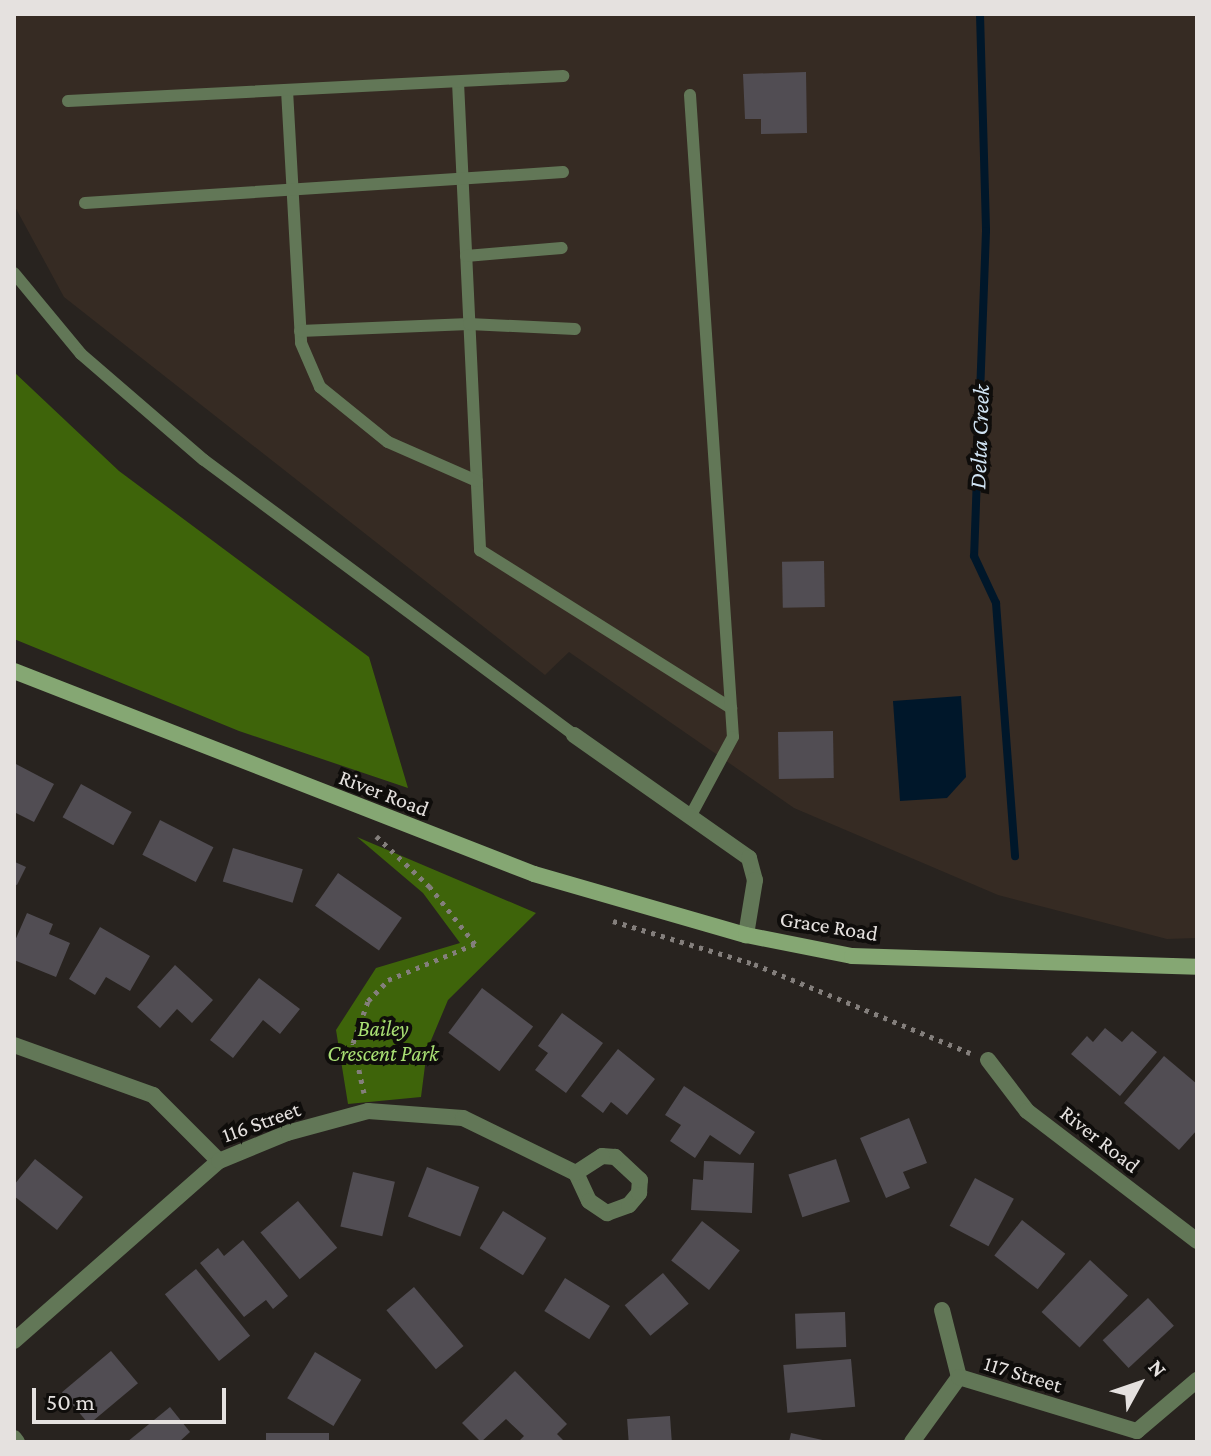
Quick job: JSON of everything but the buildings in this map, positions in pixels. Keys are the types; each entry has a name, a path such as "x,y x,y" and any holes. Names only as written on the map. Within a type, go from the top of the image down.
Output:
{"street":[{"name":"River Road","path":"14,671 534,874 746,935"},
{"name":"Grace Road","path":"574,735 749,858 755,880 746,935 852,956 1197,967"},
{"path":"14,1045 153,1095 219,1161"},
{"name":"River Road","path":"988,1060 1027,1111 1197,1241"},
{"name":"116 Street","path":"14,1341 219,1161 287,1133 368,1111 463,1118 576,1173"},
{"name":"117 Street","path":"942,1310 959,1377"},
{"name":"117 Street","path":"959,1377 1137,1431 1197,1380"},
{"name":"117 Street","path":"912,1442 959,1377"}],"lane":[{"path":"68,101 563,76"},
{"path":"458,82 480,550 731,708"},
{"path":"287,90 300,331 320,387 388,442 477,481"},
{"path":"690,95 733,737 691,815"},
{"path":"85,203 563,172"},
{"path":"466,256 562,248"},
{"path":"14,273 81,354 204,460 574,735"},
{"path":"300,331 469,324 575,329"}],"path":[{"path":"364,1095 353,1043 368,1001 388,980 475,944 430,887 367,827"},
{"path":"790,966 796,984 950,1044"}],"shaded area":[{"path":"14,14 1197,14 1197,938 1167,939 998,895 794,808 569,652 545,675 64,297 14,205"}],"green space":[{"path":"14,372 119,471 369,657 408,788 239,731 14,639"},
{"name":"Bailey Crescent Park","path":"357,837 536,913 448,1000 427,1050 421,1097 348,1104 336,1030 376,968 460,943 423,893"}],"water":[{"path":"961,696 966,777 947,798 900,801 893,701"}],"waterway":[{"name":"Delta Creek","path":"980,14 986,231 974,556 996,603 1015,856"}]}
